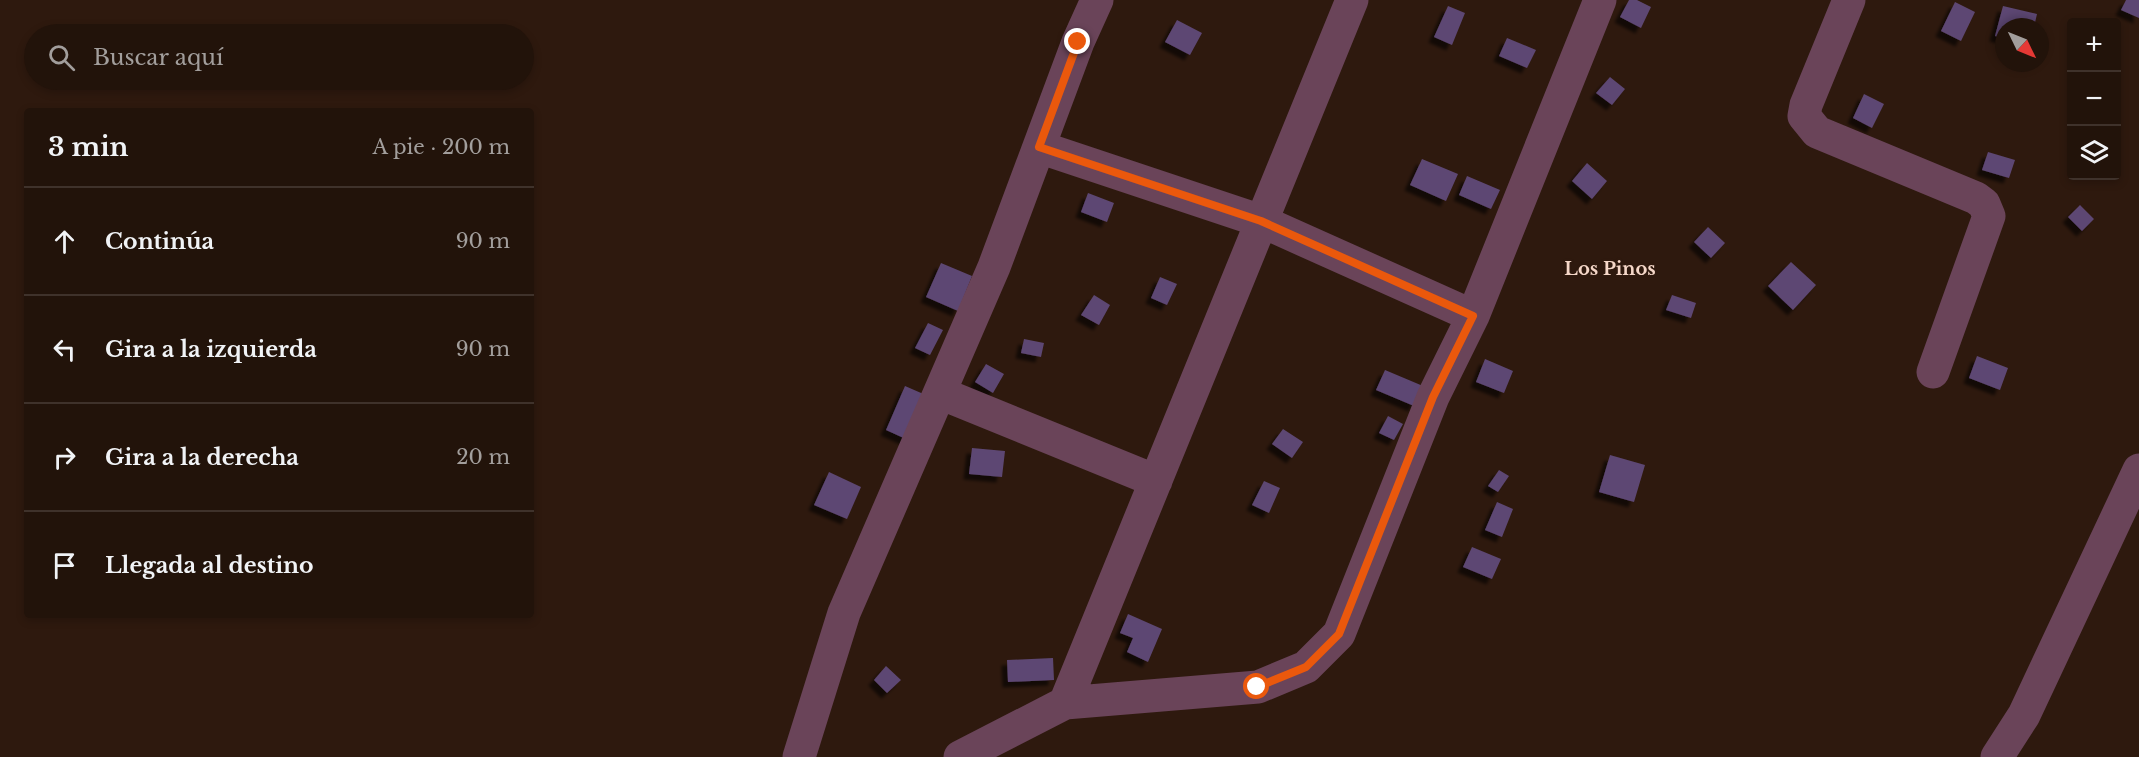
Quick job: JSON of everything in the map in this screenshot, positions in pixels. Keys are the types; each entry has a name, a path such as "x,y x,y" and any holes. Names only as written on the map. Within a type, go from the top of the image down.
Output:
{"street":[{"path":"799,757 844,613 994,267 1078,42 1097,0"},
{"path":"1065,703 1352,0"},
{"path":"960,757 1065,703 1257,687 1306,667 1339,634 1433,397 1473,316 1600,0"},
{"path":"1849,0 1806,105 1804,116 1808,123 1817,132 1976,198 1984,204 1989,216 1933,372"},
{"path":"1039,147 1261,221 1473,316"},
{"path":"940,393 1156,481"},
{"path":"1997,757 2024,715 2139,470"}],"building":[{"path":"1629,0 1637,0 1651,7 1641,28 1620,17"},
{"path":"2126,0 2139,0 2139,18 2121,10"},
{"path":"1955,2 1975,12 1961,41 1941,31"},
{"path":"1448,6 1465,13 1452,45 1434,37"},
{"path":"2003,6 2037,14 2036,18 2000,18"},
{"path":"1177,20 1202,33 1190,55 1165,42"},
{"path":"1507,38 1536,50 1527,68 1499,56"},
{"path":"1610,77 1625,89 1612,105 1596,93"},
{"path":"1864,94 1884,104 1872,128 1853,118"},
{"path":"1988,152 2015,160 2009,178 1982,170"},
{"path":"1422,159 1458,174 1446,201 1410,185"},
{"path":"1587,163 1607,181 1592,199 1572,181"},
{"path":"1467,176 1500,190 1491,209 1459,195"},
{"path":"1088,193 1114,203 1107,222 1081,212"},
{"path":"2080,205 2094,219 2082,231 2068,217"},
{"path":"1708,227 1725,243 1711,258 1694,242"},
{"path":"1791,262 1816,285 1793,310 1768,286"},
{"path":"941,263 972,276 958,311 926,297"},
{"path":"1160,277 1177,284 1167,305 1151,298"},
{"path":"1094,295 1110,305 1099,325 1081,315"},
{"path":"1672,295 1696,303 1691,318 1666,310"},
{"path":"928,323 943,330 930,355 915,348"},
{"path":"1024,339 1044,343 1041,357 1021,353"},
{"path":"1977,356 2008,368 2000,390 1969,378"},
{"path":"1485,359 1513,371 1504,393 1476,382"},
{"path":"986,364 1004,374 993,393 975,382"},
{"path":"1385,370 1423,386 1414,406 1376,390"},
{"path":"905,386 928,396 908,440 886,430"},
{"path":"1388,416 1403,424 1394,440 1379,433"},
{"path":"1283,429 1303,442 1292,458 1272,444"},
{"path":"972,448 1005,451 1002,477 969,474"},
{"path":"1610,455 1645,465 1634,502 1599,492"},
{"path":"1499,470 1509,476 1498,492 1488,486"},
{"path":"829,472 861,487 847,519 814,505"},
{"path":"1264,481 1280,488 1269,513 1252,505"},
{"path":"1497,502 1513,509 1502,537 1485,530"},
{"path":"1472,547 1501,559 1492,579 1463,567"},
{"path":"1128,614 1162,629 1148,662 1127,652 1133,638 1120,633"},
{"path":"1053,658 1054,680 1008,682 1007,660"},
{"path":"886,666 901,680 887,693 874,680"}],"district":[{"name":"Los Pinos","path":"1610,269"}],"route":[{"path":"1078,42 1039,147 1261,221 1473,316 1433,397 1339,634 1306,667 1257,687"}]}
